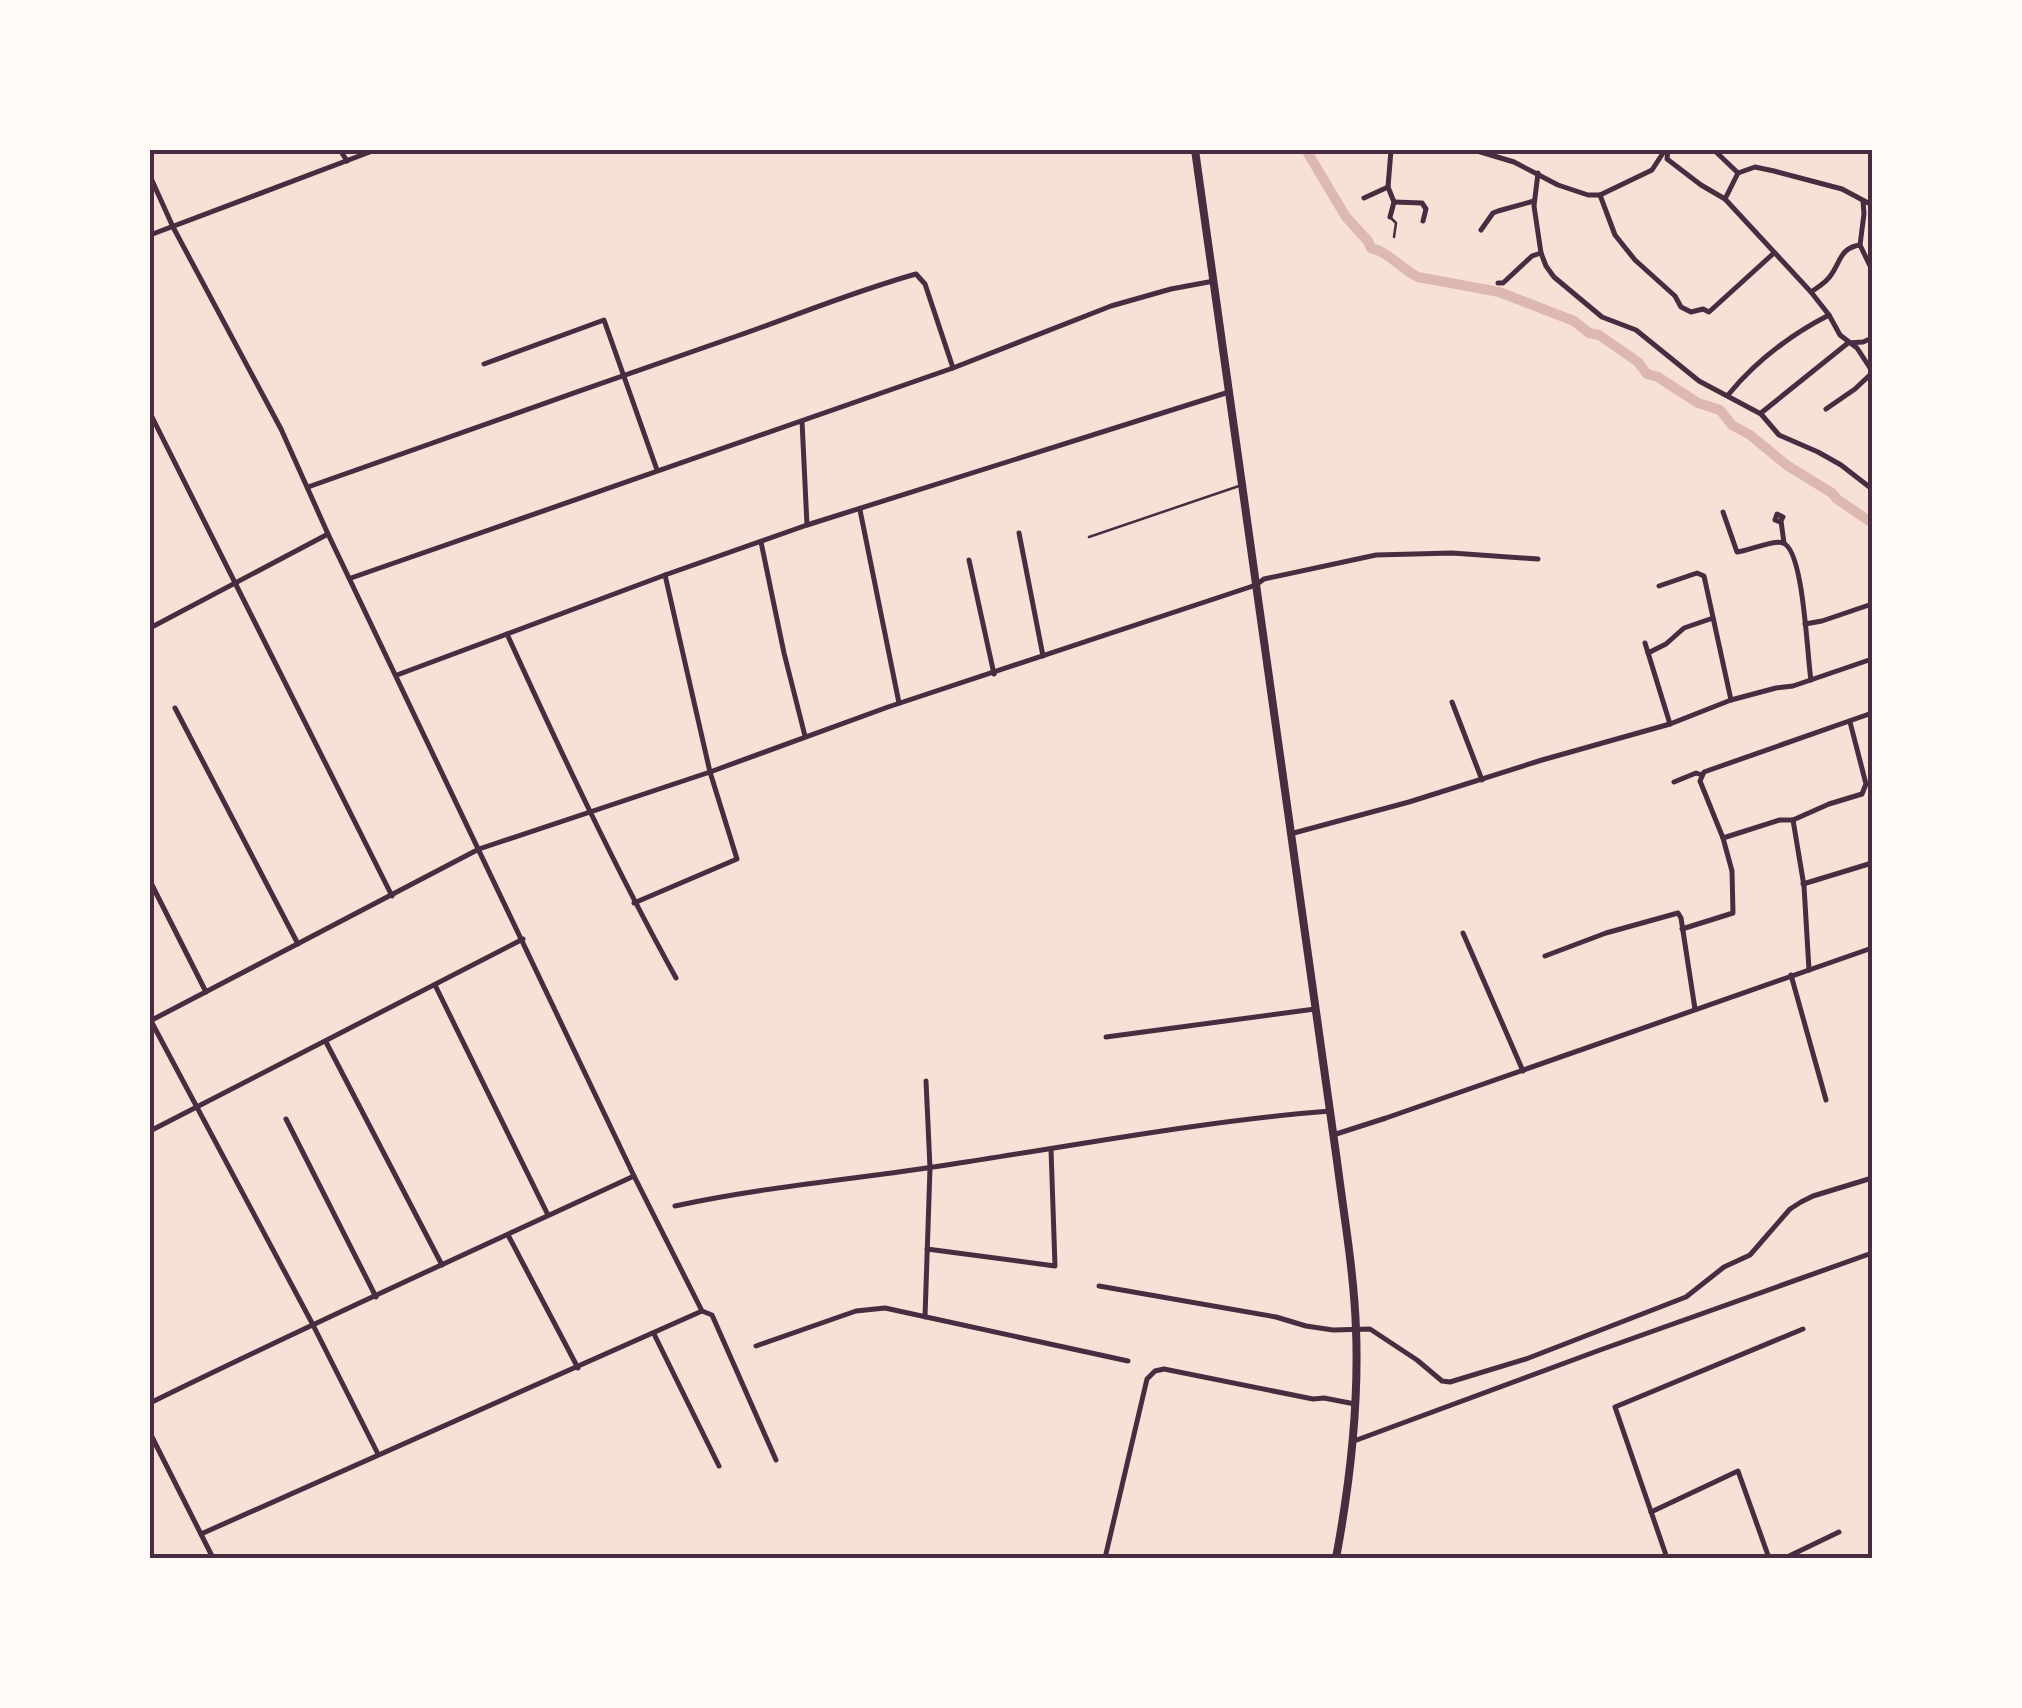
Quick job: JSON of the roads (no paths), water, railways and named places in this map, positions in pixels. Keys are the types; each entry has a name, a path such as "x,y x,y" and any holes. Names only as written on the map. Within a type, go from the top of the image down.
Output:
{"main road":[{"path":"1195,150 1330,1111 1356,1330 1356,1404 1336,1558"}],"street":[{"path":"340,150 347,161"},
{"path":"150,235 375,150"},
{"path":"1390,218 1394,202 1388,187 1391,150"},
{"path":"1474,150 1514,162 1588,196 1600,195 1652,170 1666,150"},
{"path":"1666,150 1667,158 1725,200 1811,292 1872,372 1826,409"},
{"path":"1714,150 1738,174"},
{"path":"1725,200 1738,174 1754,168 1842,190 1872,205"},
{"path":"1538,172 1534,202 1541,253 1549,272 1576,298 1602,317 1636,330 1699,381 1761,414 1778,435 1841,465 1872,489"},
{"path":"150,176 280,429 634,1176 702,1310 712,1316 776,1460"},
{"path":"1364,198 1388,187"},
{"path":"1600,195 1615,235 1635,260 1675,296 1681,307 1691,312 1709,312 1774,253"},
{"path":"1862,200 1860,244 1872,270"},
{"path":"1394,202 1424,204 1423,221"},
{"path":"1481,230 1498,211 1534,202"},
{"path":"1811,292 1830,278 1849,246 1860,244"},
{"path":"1498,283 1541,253"},
{"path":"308,487 855,292 916,274 925,284 953,368"},
{"path":"351,578 953,368 1112,306 1214,281"},
{"path":"1728,395 1752,366 1829,315"},
{"path":"484,364 604,320 657,470"},
{"path":"1761,414 1848,343 1872,338"},
{"path":"397,675 806,525 1229,392"},
{"path":"150,413 392,896"},
{"path":"802,421 806,525"},
{"path":"860,509 900,703"},
{"path":"1723,512 1737,552 1784,543"},
{"path":"1781,521 1784,543 1797,566 1802,593 1810,680"},
{"path":"1019,533 1043,656"},
{"path":"150,628 328,534"},
{"path":"761,542 805,736"},
{"path":"378,1455 150,1020 479,849 1256,585 1264,579 1376,555 1452,553 1538,559"},
{"path":"968,560 994,674"},
{"path":"1659,586 1702,573 1731,700"},
{"path":"634,903 737,859 710,772 665,575"},
{"path":"1805,624 1872,604"},
{"path":"1648,653 1684,628 1713,618"},
{"path":"507,634 588,812 676,978"},
{"path":"1645,643 1670,724"},
{"path":"1290,834 1670,724 1731,700 1872,659"},
{"path":"1452,702 1482,780"},
{"path":"176,708 298,944"},
{"path":"1682,929 1733,913 1732,871 1700,781 1704,772 1872,714"},
{"path":"1723,838 1780,820 1793,820 1864,791 1866,784 1850,722"},
{"path":"1674,782 1696,773 1702,775"},
{"path":"1793,820 1803,884 1809,970"},
{"path":"1803,884 1872,863"},
{"path":"150,880 206,992"},
{"path":"1545,956 1675,913 1680,915 1695,1009"},
{"path":"1463,933 1523,1071"},
{"path":"150,1131 523,940"},
{"path":"1332,1135 1872,948"},
{"path":"1791,976 1826,1100"},
{"path":"435,984 548,1216"},
{"path":"1106,1036 1315,1009"},
{"path":"326,1041 442,1265"},
{"path":"925,1317 930,1168 926,1081"},
{"path":"675,1206 747,1192 1272,1116 1330,1111"},
{"path":"286,1119 376,1296"},
{"path":"927,1249 1055,1266 1051,1149"},
{"path":"150,1403 312,1323 634,1176"},
{"path":"1099,1286 1306,1326 1370,1329 1442,1381 1450,1382 1526,1359 1686,1297 1724,1267 1750,1255 1790,1209 1813,1196 1872,1178"},
{"path":"508,1234 578,1368"},
{"path":"1352,1442 1872,1252"},
{"path":"756,1346 856,1311 886,1308 1128,1361"},
{"path":"200,1534 702,1310"},
{"path":"1667,1558 1616,1405 1803,1328"},
{"path":"654,1334 719,1466"},
{"path":"1105,1558 1147,1379 1155,1371 1164,1369 1356,1404"},
{"path":"150,1433 213,1558"},
{"path":"1651,1512 1738,1471 1769,1558"},
{"path":"1785,1558 1839,1532"}],"lane":[{"path":"1390,218 1396,223 1394,237"},
{"path":"1089,537 1241,485"}],"waterway":[{"path":"1306,150 1346,217 1371,248 1418,277 1499,292 1574,321 1638,362 1647,374 1698,403 1720,410 1732,425 1872,523"}]}
